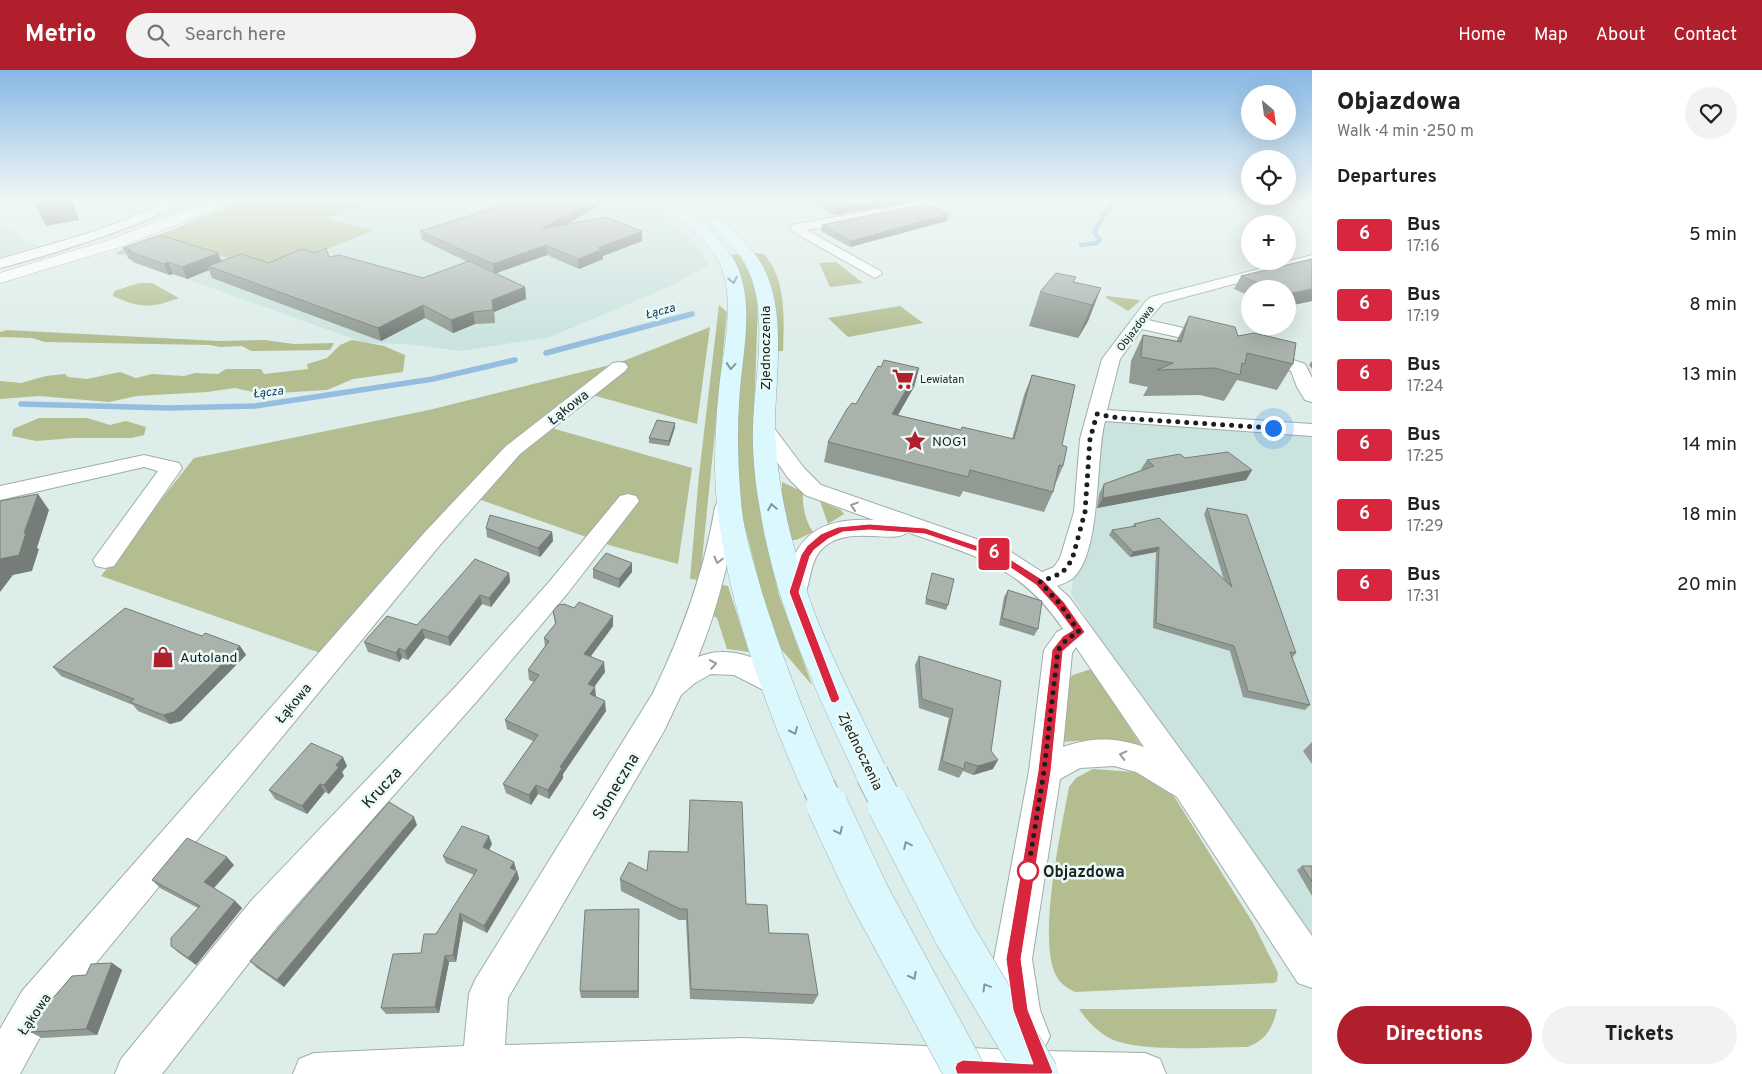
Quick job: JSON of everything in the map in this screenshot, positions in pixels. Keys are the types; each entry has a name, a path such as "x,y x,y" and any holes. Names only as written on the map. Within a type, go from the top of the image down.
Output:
{"main road":[{"name":"Zjednoczenia","path":"716,246 731,269 736,302 726,439 728,495 731,529 750,600 790,723 819,787 868,893 966,1074"},
{"name":"Zjednoczenia","path":"740,246 750,258 763,286 766,300 767,352 764,428 767,480 772,508 794,592 822,670 872,774 955,935 1041,1073"}],"street":[{"path":"0,264 58,246"},
{"path":"0,278 107,246"},
{"path":"825,246 874,274"},
{"name":"Objazdowa","path":"1040,582 1062,573 1072,560 1085,512 1090,439 1112,359 1157,300 1308,263"},
{"path":"1138,323 1237,346 1295,365 1301,371 1306,387 1312,396"},
{"name":"Łąkowa","path":"0,1069 36,1005 432,539 513,450 619,366"},
{"path":"1097,414 1119,418 1312,430"},
{"path":"764,428 796,473 813,490 999,556 1040,582 1060,604 1195,796 1312,969"},
{"path":"0,493 144,460 171,468 105,560"},
{"name":"Słoneczna","path":"483,1066 489,994 653,722 671,687 710,591 722,546 728,495"},
{"name":"Krucza","path":"136,1074 264,914 468,692 558,588 628,501"},
{"path":"794,592 806,555 817,542 833,532 869,527 925,531"},
{"path":"1041,1073 1020,1010 1013,959 1044,771 1058,650 1067,639 1079,632"},
{"path":"671,687 694,669 708,664 731,662 743,665 777,685"},
{"path":"1044,771 1060,760 1085,752 1115,753 1150,764 1164,771 1195,796"},
{"path":"314,1074 483,1066 744,1059 1041,1073 1145,1074"}],"shaded area":[{"path":"0,246 37,246 0,257"},
{"path":"149,246 184,246 249,263 314,246 697,246 709,265 671,286 550,337 461,351 407,344 365,343 119,255"},
{"path":"1098,415 1312,430 1312,968 1071,594"}],"green space":[{"path":"133,246 150,246 119,255 115,253"},
{"path":"184,246 334,246 273,270"},
{"path":"754,253 764,254 777,276 784,326 783,351 778,351 771,289 762,265"},
{"path":"739,254 754,282 758,305 754,413 756,487 764,534 779,595 812,685 781,649 763,597 743,519 736,448 746,304 739,272 730,255"},
{"path":"836,262 863,283 830,287 819,263"},
{"path":"139,283 152,283 179,298 161,304 146,306 113,296 114,291"},
{"path":"1105,297 1140,301 1128,311"},
{"path":"719,305 727,312 700,580 690,579 699,475"},
{"path":"900,306 923,323 848,337 828,318"},
{"path":"710,327 697,424 585,393 548,427 692,468 678,564 612,546 464,494 343,661 101,576 194,458 429,410 618,363"},
{"path":"7,330 218,341 264,340 294,344 334,343 330,350 251,351 242,346 45,342 32,338 0,337 0,332"},
{"path":"352,340 384,346 405,355 403,372 353,379 327,390 261,394 235,388 207,392 137,396 109,402 39,396 0,399 0,381 21,383 46,376 65,374 68,377 87,379 120,372 136,378 152,374 184,376 195,373 218,374 226,369 261,369 264,374 308,369 307,364 327,358 340,345"},
{"path":"39,418 87,418 110,425 126,421 146,427 144,435 131,438 73,438 36,441 12,436 13,429"},
{"path":"782,482 803,492 805,513 813,532 796,540 792,540 782,500"},
{"path":"820,501 841,510 844,514 828,524"},
{"path":"723,585 728,586 749,652 727,649 717,618 711,615"},
{"path":"1091,669 1145,751 1100,740 1059,742 1065,682 1073,675"},
{"path":"1093,769 1134,772 1147,777 1172,793 1253,923 1278,973 1277,981 1274,983 1075,992 1060,981 1054,971 1050,953 1049,932 1050,907 1057,854 1069,787 1076,778"},
{"path":"1079,1009 1277,1009 1268,1032 1259,1041 1247,1047 1176,1048 1138,1046 1109,1038 1092,1025"}],"building":[{"path":"129,246 195,246 218,253 182,267 168,262 164,264 123,248"},
{"path":"453,246 544,246 493,264"},
{"path":"548,246 604,246 598,248 603,249 578,259"},
{"path":"326,248 329,257 339,255 423,278 469,261 525,287 492,300 493,310 473,312 451,320 423,305 378,328 208,266 241,254 269,263 301,249 315,253"},
{"path":"1312,259 1312,289 1296,292 1296,280 1251,280 1241,276 1266,270 1296,270 1296,263"},
{"path":"1056,273 1076,277 1073,282 1101,288 1092,305 1040,292"},
{"path":"1189,316 1235,327 1238,336 1262,335 1296,343 1293,364 1247,353 1245,364 1242,363 1240,375 1215,368 1157,370 1173,363 1141,357 1143,335 1181,342"},
{"path":"884,360 919,368 892,414 961,430 962,427 1014,439 1032,375 1075,385 1062,445 1067,447 1063,466 1059,465 1053,492 970,470 968,477 828,442 847,409 852,403 856,404 878,366 881,367"},
{"path":"657,420 675,423 669,441 649,438"},
{"path":"1228,452 1252,470 1103,498 1104,484 1154,466 1147,460 1180,454 1185,458"},
{"path":"38,494 24,533 26,533 19,555 0,559 0,501"},
{"path":"1207,508 1247,515 1296,653 1290,652 1310,705 1248,691 1234,646 1156,623 1159,547 1133,552 1112,530 1136,526 1134,524 1159,518 1232,587"},
{"path":"490,515 552,532 538,548 486,528"},
{"path":"606,553 632,563 619,579 593,569"},
{"path":"475,559 509,573 489,598 480,595 448,637 422,629 405,651 399,648 396,653 364,642 387,616 417,625"},
{"path":"932,573 954,579 948,605 926,599"},
{"path":"1008,590 1042,601 1038,629 1002,618"},
{"path":"579,602 613,616 584,654 604,662 588,684 595,687 590,694 605,701 560,767 562,768 548,790 536,785 529,795 503,784 538,735 505,720 539,675 528,670 549,641 544,638 556,623 553,611 558,605 564,604 574,608"},
{"name":"Autoland","path":"125,608 202,636 205,633 240,646 174,712 163,715 130,702 134,699 53,667"},
{"path":"919,656 1001,681 991,751 998,760 978,766 965,762 964,769 942,761 953,709 922,699"},
{"path":"311,743 343,757 336,765 339,767 324,785 320,784 302,806 269,790"},
{"path":"690,800 742,802 746,904 767,905 769,933 808,934 818,995 691,989 687,909 680,909 620,879 629,862 647,871 649,851 688,852"},
{"path":"389,802 414,817 277,980 250,961"},
{"path":"462,826 489,836 483,847 514,862 510,868 517,871 484,926 460,913 453,955 445,956 435,1007 381,1008 393,954 421,953 424,934 436,934 477,870 443,856"},
{"path":"187,838 227,857 204,882 235,901 188,958 171,946 171,938 200,906 152,880"},
{"path":"1302,866 1312,866 1312,882"},
{"path":"639,909 638,991 580,991 585,910"},
{"path":"112,963 86,1029 30,1032 40,1013 72,976 86,975 91,964"}],"waterway":[{"name":"Łącza","path":"546,353 692,314"},
{"name":"Łącza","path":"21,404 169,408 255,406 433,379 515,360"}],"bus line":[{"name":"6","path":"835,699 822,670 794,592 806,555 811,548 825,536 842,529 869,527 925,531 999,556 1040,582 1060,604 1079,632 1067,639 1058,650 1044,771 1013,959 1020,1010 1045,1072 963,1068"}],"place":[{"name":"Lewiatan","path":"903,379"},
{"name":"NOG1","path":"915,441"},
{"name":"Autoland","path":"163,657"},
{"name":"Objazdowa","path":"1028,871"}],"route":[{"path":"1028,871 1044,771 1058,650 1067,639 1079,632 1060,604 1040,582 1058,576 1067,568 1072,560 1085,512 1090,439 1097,414 1119,418 1273,428"}]}
